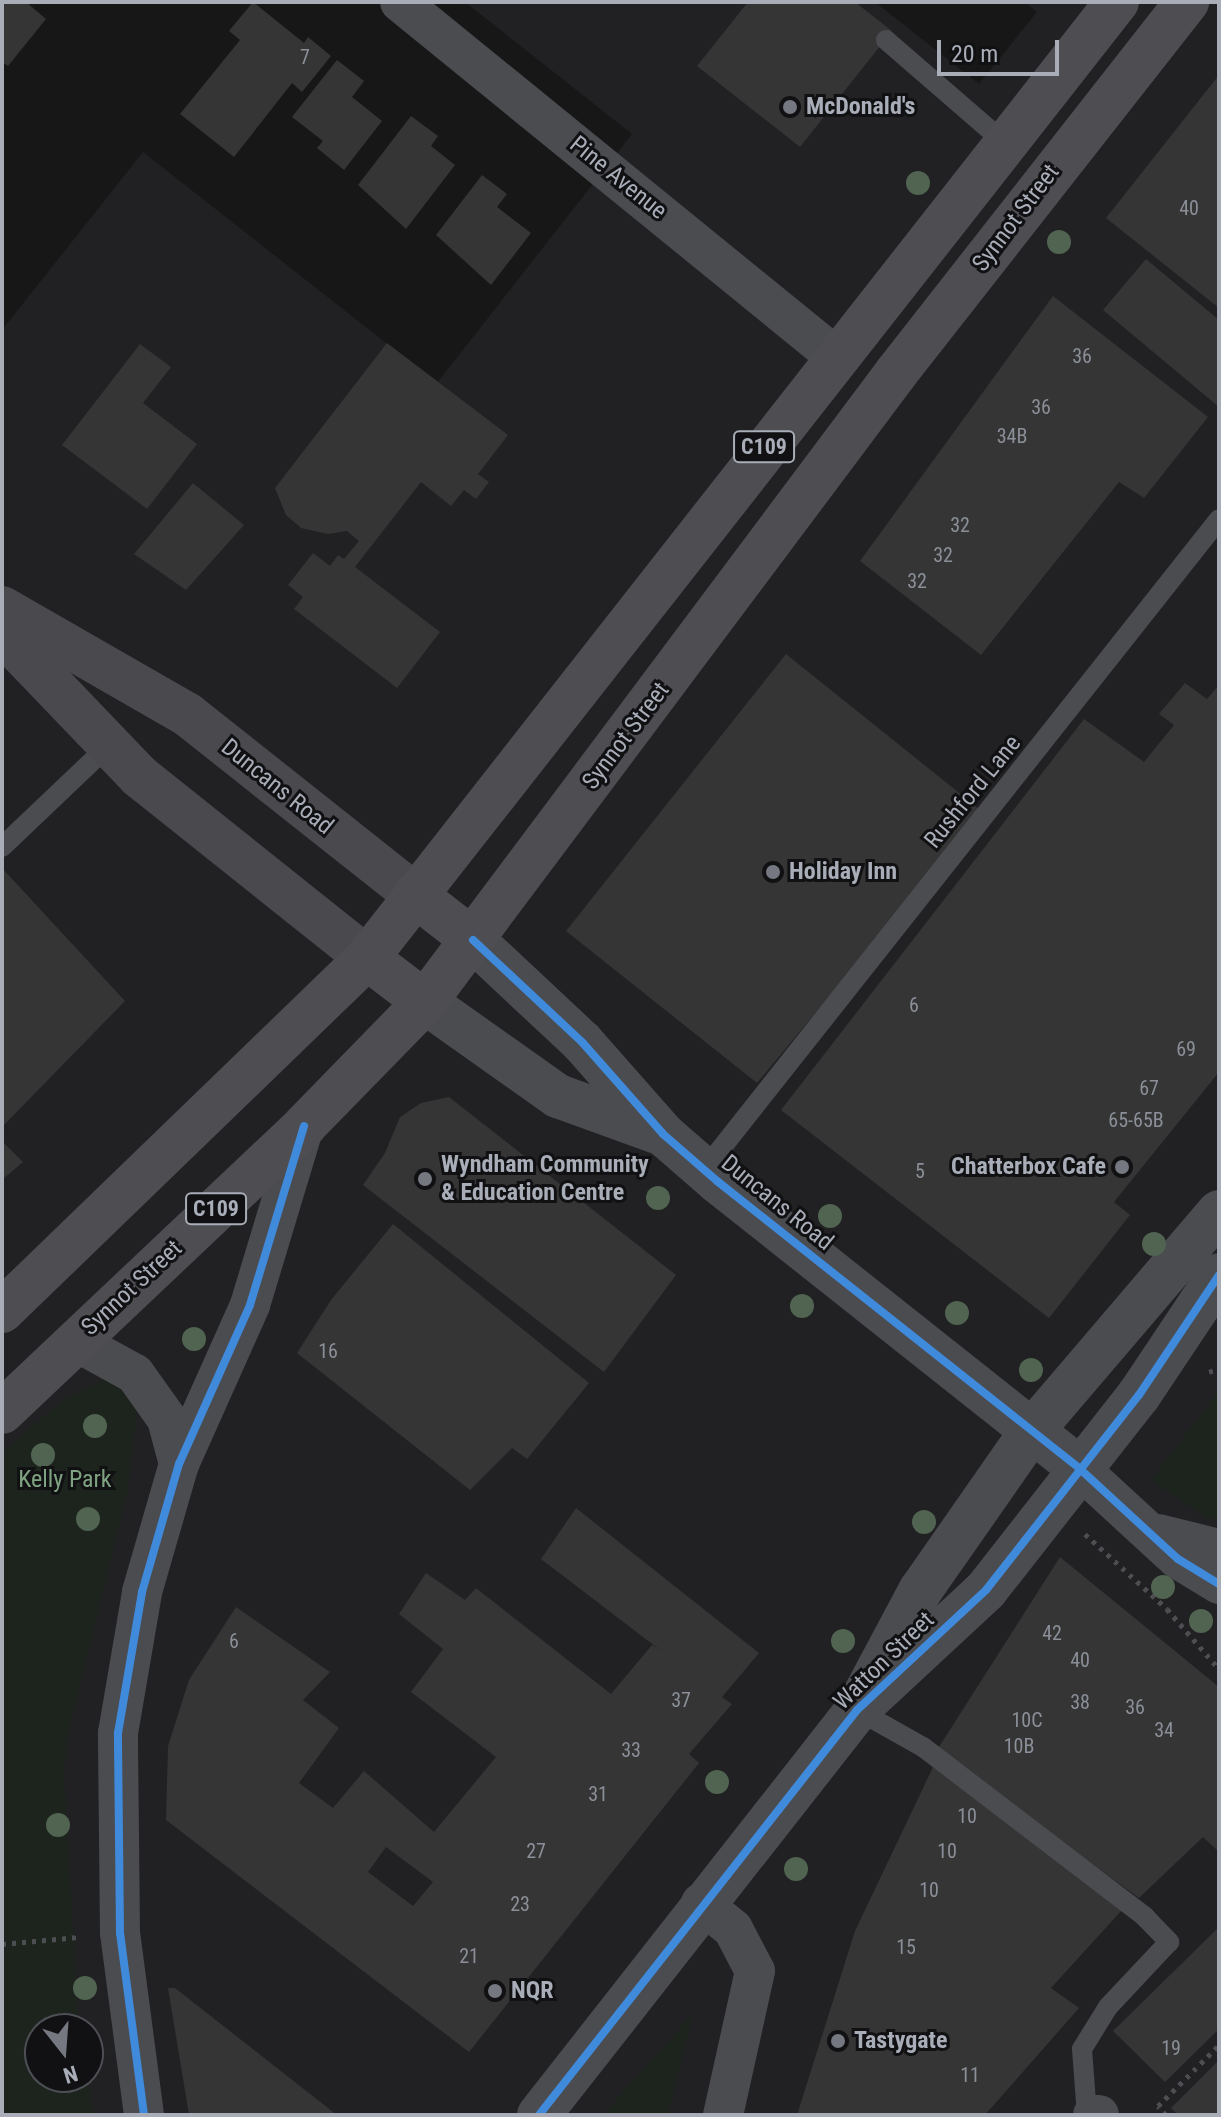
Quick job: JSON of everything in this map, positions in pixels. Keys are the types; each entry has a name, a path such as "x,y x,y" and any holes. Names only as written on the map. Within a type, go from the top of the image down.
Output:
{"highway":[{"name":"C109","path":"2,1311 367,958 835,356 1117,2"},
{"name":"Synnot Street","path":"2,1412 304,1126 425,1002 896,373 1187,2"},
{"path":"835,356 896,373"},
{"path":"651,592 704,631"},
{"name":"Duncans Road","path":"415,895 473,940"},
{"name":"Duncans Road","path":"367,958 425,1002"}],"main road":[{"name":"Duncans Road","path":"2,608 188,715 415,895"},
{"name":"Duncans Road","path":"2,633 139,776 367,958"}],"street":[{"name":"Pine Avenue","path":"400,2 835,356"},
{"name":"Duncans Road","path":"473,940 582,1042 663,1134 704,1170 1080,1469"},
{"name":"Duncans Road","path":"425,1002 558,1096 663,1134"},
{"path":"144,2115 120,1933 118,1733 142,1592 179,1464 250,1305 304,1126"},
{"name":"Watton Street","path":"857,1710 920,1591 1031,1432 1219,1212"},
{"name":"Watton Street","path":"539,2114 701,1903 857,1710 986,1590 1139,1395 1219,1275"},
{"path":"75,1341 135,1374 167,1419 179,1464"},
{"path":"1080,1469 1178,1559 1219,1584"},
{"path":"1147,1531 1219,1549"},
{"path":"701,1903 733,1929 755,1971 723,2115"},
{"path":"1090,2115 1099,2115"}],"lane":[{"path":"886,40 1005,143"},
{"name":"Rushford Lane","path":"704,1170 1219,519"},
{"path":"2,847 109,745"},
{"path":"857,1710 923,1747 1145,1917 1169,1942 1108,2007 1082,2049 1090,2115"}],"path":[{"path":"1209,1372 1219,1368"},
{"path":"1085,1534 1167,1609 1219,1669"},
{"path":"2,1944 120,1933"},
{"path":"1166,2115 1158,2106 1219,2045"}],"shaded area":[{"path":"465,2 875,2 979,84 1037,12 1025,2 1219,2 1219,2115 2,2115 2,330 143,152 437,383 632,134"}],"green space":[{"name":"Kelly Park","path":"103,1380 120,1383 137,1413 127,1493 69,1730 64,1772 78,2013 24,2013 24,2093 90,2093 94,2115 2,2115 2,1453 64,1399"},
{"path":"1219,1391 1219,1519 1208,1519 1151,1480"},
{"path":"693,2013 668,2115 603,2115"}],"building":[{"path":"2,2 26,2 46,19 8,66 2,62"},
{"path":"253,2 304,43 308,37 331,56 302,92 292,83 234,157 180,114 240,40 229,31"},
{"name":"McDonald's","path":"748,2 855,2 892,31 800,147 697,66"},
{"path":"337,60 364,81 352,97 382,121 344,170 317,148 323,141 292,117"},
{"path":"1219,75 1219,308 1106,218"},
{"path":"411,116 438,136 431,146 455,165 406,229 358,185"},
{"path":"482,175 507,194 497,207 531,233 491,285 436,235"},
{"path":"1146,259 1219,320 1219,407 1103,310"},
{"path":"1053,296 1208,417 1144,498 1119,482 981,655 860,561"},
{"path":"387,343 508,435 478,474 489,482 476,499 464,490 451,506 421,482 355,567 440,632 397,688 294,609 303,597 288,585 313,553 330,566 338,555 344,559 359,541 347,531 328,534 301,528 286,515 275,488"},
{"path":"140,344 171,367 143,403 197,444 147,509 62,445"},
{"path":"193,483 244,525 186,590 134,554"},
{"name":"Holiday Inn","path":"786,654 983,812 757,1083 566,931"},
{"path":"1185,683 1207,699 1219,685 1219,1072 1114,1202 1130,1215 1049,1318 781,1110 1084,719 1144,762 1174,725 1159,714"},
{"path":"2,868 125,1001 2,1127"},
{"path":"449,1097 676,1275 604,1372 363,1185 385,1153 400,1117 421,1103"},
{"path":"2,1141 23,1162 2,1180"},
{"path":"393,1224 589,1383 527,1459 512,1448 470,1490 297,1353 331,1300"},
{"path":"576,1508 759,1653 722,1697 732,1704 689,1754 699,1763 469,2052 166,1820 168,1746 189,1680 236,1607 330,1672 303,1700 339,1728 299,1783 333,1808 364,1771 434,1832 496,1757 411,1692 443,1649 399,1614 426,1573 465,1600 476,1588 611,1694 652,1645 660,1650 541,1559","holes":["386,1847 433,1882 413,1906 368,1872"]},
{"path":"1060,1557 1219,1687 1219,1852 1203,1837 1139,1898 937,1750"},
{"path":"934,1765 1122,1910 1051,1988 1079,2008 985,2115 797,2115 855,1931"},
{"path":"1219,1927 1219,2029 1165,2082 1113,2031"},
{"path":"168,1988 175,1988 337,2115 189,2115"},
{"path":"1219,2060 1219,2115 1178,2115 1171,2108"}],"cycle path":[{"path":"473,940 582,1042 663,1134 717,1181 1080,1469 1178,1559 1219,1584"},
{"path":"144,2115 120,1933 118,1733 142,1592 179,1464 250,1305 304,1126"},
{"path":"539,2115 857,1710 986,1590 1139,1395 1219,1275"}],"place":[{"name":"McDonald's","path":"790,107"},
{"name":"Holiday Inn","path":"773,872"},
{"name":"Chatterbox Cafe","path":"1122,1167"},
{"name":"Wyndham Community & Education Centre","path":"425,1179"},
{"name":"NQR","path":"495,1991"},
{"name":"Tastygate","path":"838,2041"}]}
